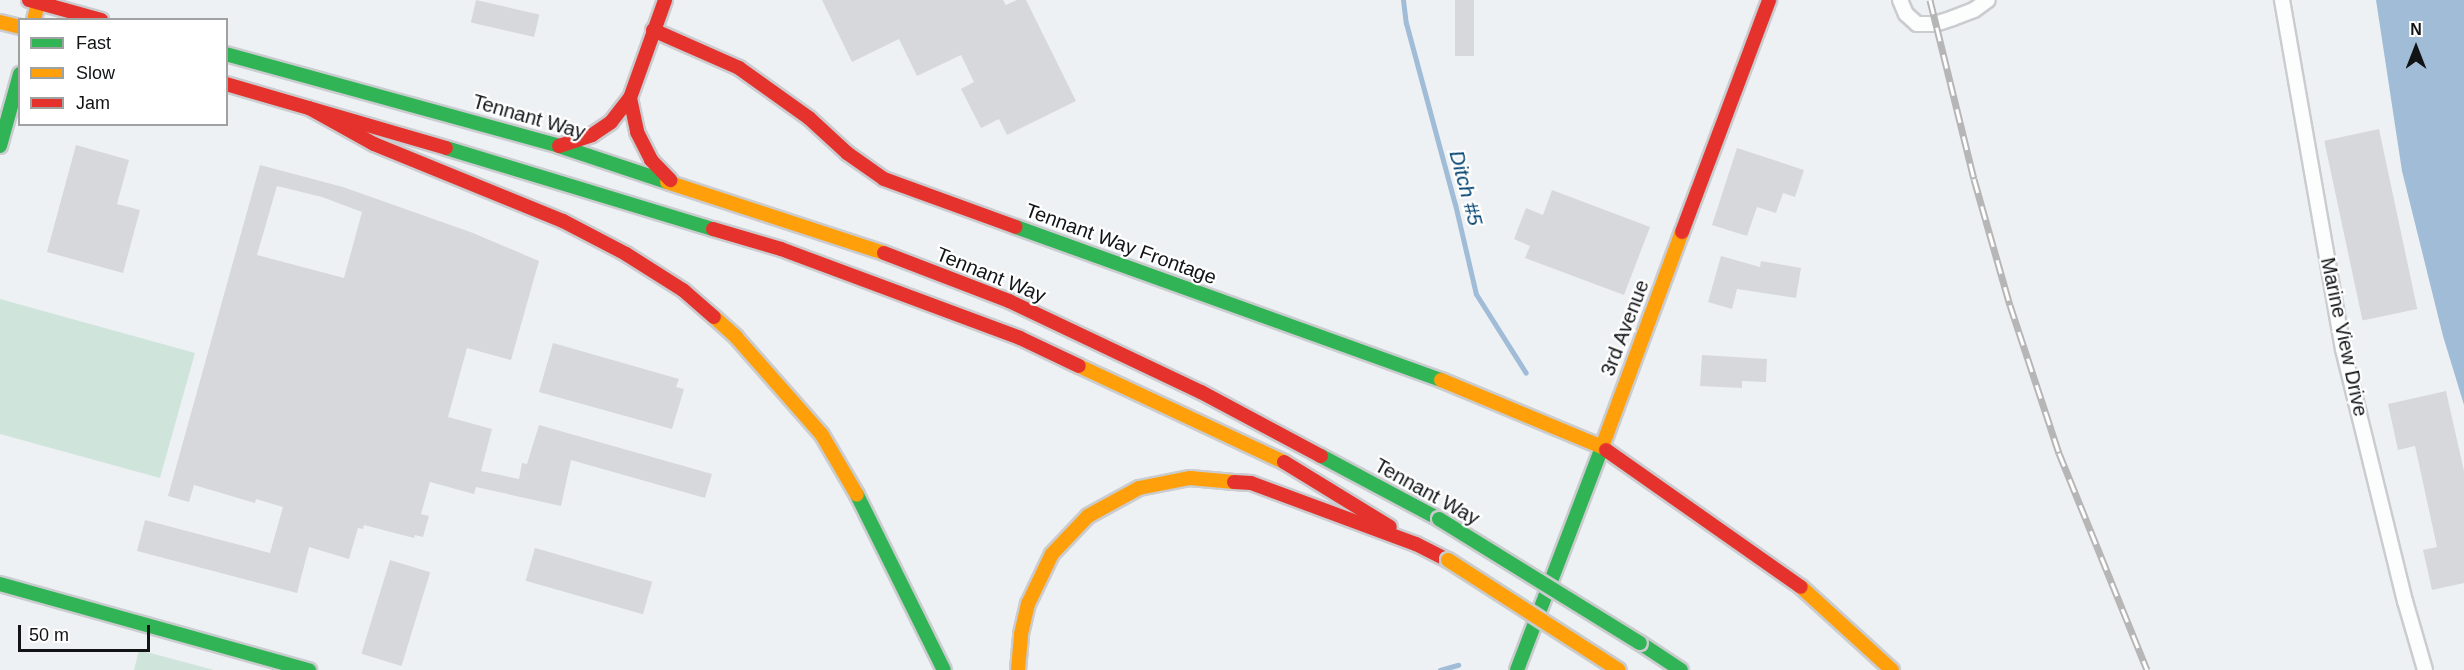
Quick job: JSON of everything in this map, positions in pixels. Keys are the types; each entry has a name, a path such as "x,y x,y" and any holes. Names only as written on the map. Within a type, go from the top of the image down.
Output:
{"main road":[{"path":"559,146 592,135 611,122 630,98 665,0"},
{"name":"3rd Avenue","path":"1517,670 1769,0"},
{"path":"34,18 34,1 94,18"},
{"path":"0,22 18,26"},
{"name":"Tennant Way Frontage","path":"653,30 739,68 809,118 846,153 884,179 1454,385 1602,447 1810,593 1893,670"},
{"name":"Tennant Way","path":"228,55 559,146 671,181 867,246 1009,301 1201,393 1439,519 1681,670"},
{"path":"0,146 18,81"},
{"path":"228,85 781,249 1020,338 1288,464 1416,544 1448,560 1619,670"},
{"path":"630,98 642,141 651,160 671,181"},
{"path":"309,108 374,144 462,177 563,221 626,254 683,290 736,337 822,435 863,504 944,670"},
{"path":"1018,670 1021,634 1028,604 1052,554 1088,516 1139,488 1190,478 1251,483 1416,544"},
{"path":"0,584 309,670"}],"street":[{"path":"1900,0 1906,14 1917,24 1935,24 1974,10 1988,0"},
{"name":"Marine View Drive","path":"2282,0 2343,349 2405,601 2425,670"}],"green space":[{"path":"0,299 195,353 160,478 0,434"},
{"path":"139,650 214,670 134,670"}],"water":[{"path":"2376,0 2464,0 2464,405 2443,336 2402,171"}],"building":[{"path":"476,0 539,15 534,37 471,22"},
{"path":"822,0 1003,0 1006,5 1017,0 1026,0 1076,101 1007,135 999,119 981,128 961,89 974,82 961,55 917,76 899,39 852,62"},
{"path":"1455,0 1474,0 1474,56 1455,56"},
{"path":"2379,129 2417,309 2362,321 2324,141"},
{"path":"76,145 129,160 117,204 140,210 123,273 47,252"},
{"path":"1737,148 1804,170 1795,197 1783,193 1776,213 1757,207 1747,236 1712,225"},
{"path":"260,165 343,187 473,233 539,261 511,360 467,348 448,417 492,429 481,471 519,479 522,463 527,464 539,425 712,474 705,498 571,460 561,506 476,487 474,494 430,482 421,514 429,516 423,537 415,535 414,538 364,525 363,529 358,528 349,559 309,547 297,593 137,551 145,520 270,553 283,507 256,499 255,503 194,485 189,502 168,496","holes":["277,186 322,197 362,212 344,278 257,255"]},
{"path":"1552,190 1650,227 1624,295 1525,258 1530,246 1514,239 1526,208 1543,215"},
{"path":"1721,256 1760,267 1761,261 1801,268 1796,298 1737,289 1732,309 1708,302"},
{"path":"553,343 679,379 676,387 684,389 672,429 539,392"},
{"path":"1702,355 1767,359 1766,382 1742,381 1742,388 1700,386"},
{"path":"2446,391 2464,471 2464,583 2432,590 2423,550 2437,547 2415,446 2398,450 2388,404"},
{"path":"535,548 652,582 643,614 526,581"},
{"path":"390,560 430,572 402,666 361,654"}],"waterway":[{"name":"Ditch #5","path":"1403,0 1406,23 1455,204 1476,294 1526,373"},
{"path":"1440,670 1458,665"}],"railway":[{"path":"1930,0 1974,179 2010,305 2059,453 2147,670"}],"traffic: fast":[{"path":"228,55 559,146 667,182"},
{"path":"0,146 18,81"},
{"path":"446,148 713,229"},
{"path":"1016,227 1441,380"},
{"path":"1517,670 1602,447 1606,450"},
{"path":"1321,456 1439,519"},
{"path":"857,495 944,670"},
{"path":"1439,519 1640,643"},
{"path":"0,584 309,670"},
{"path":"1640,643 1681,670"}],"traffic: slow":[{"path":"34,18 38,3"},
{"path":"0,22 18,26"},
{"path":"667,182 884,253"},
{"path":"1441,380 1602,447 1682,232"},
{"path":"714,317 736,337 822,435 857,495"},
{"path":"1079,366 1284,462"},
{"path":"1018,670 1021,634 1028,604 1052,554 1088,516 1139,488 1190,478 1234,482"},
{"path":"1448,560 1619,670"},
{"path":"1801,587 1892,670"}],"traffic: jam":[{"path":"29,0 94,18"},
{"path":"630,98 665,0"},
{"path":"1682,232 1769,0"},
{"path":"653,30 739,68 809,118 847,153 884,179 1016,227"},
{"path":"228,85 446,148"},
{"path":"630,98 637,132 651,160 670,180"},
{"path":"559,146 592,135 611,122 630,98"},
{"path":"309,108 374,144 563,221 626,254 683,290 714,317"},
{"path":"713,229 781,249 1020,338 1079,366"},
{"path":"884,253 1009,301 1201,392 1321,456"},
{"path":"1606,450 1801,587"},
{"path":"1284,462 1390,527"},
{"path":"1234,482 1251,483 1416,544 1448,560"}]}
